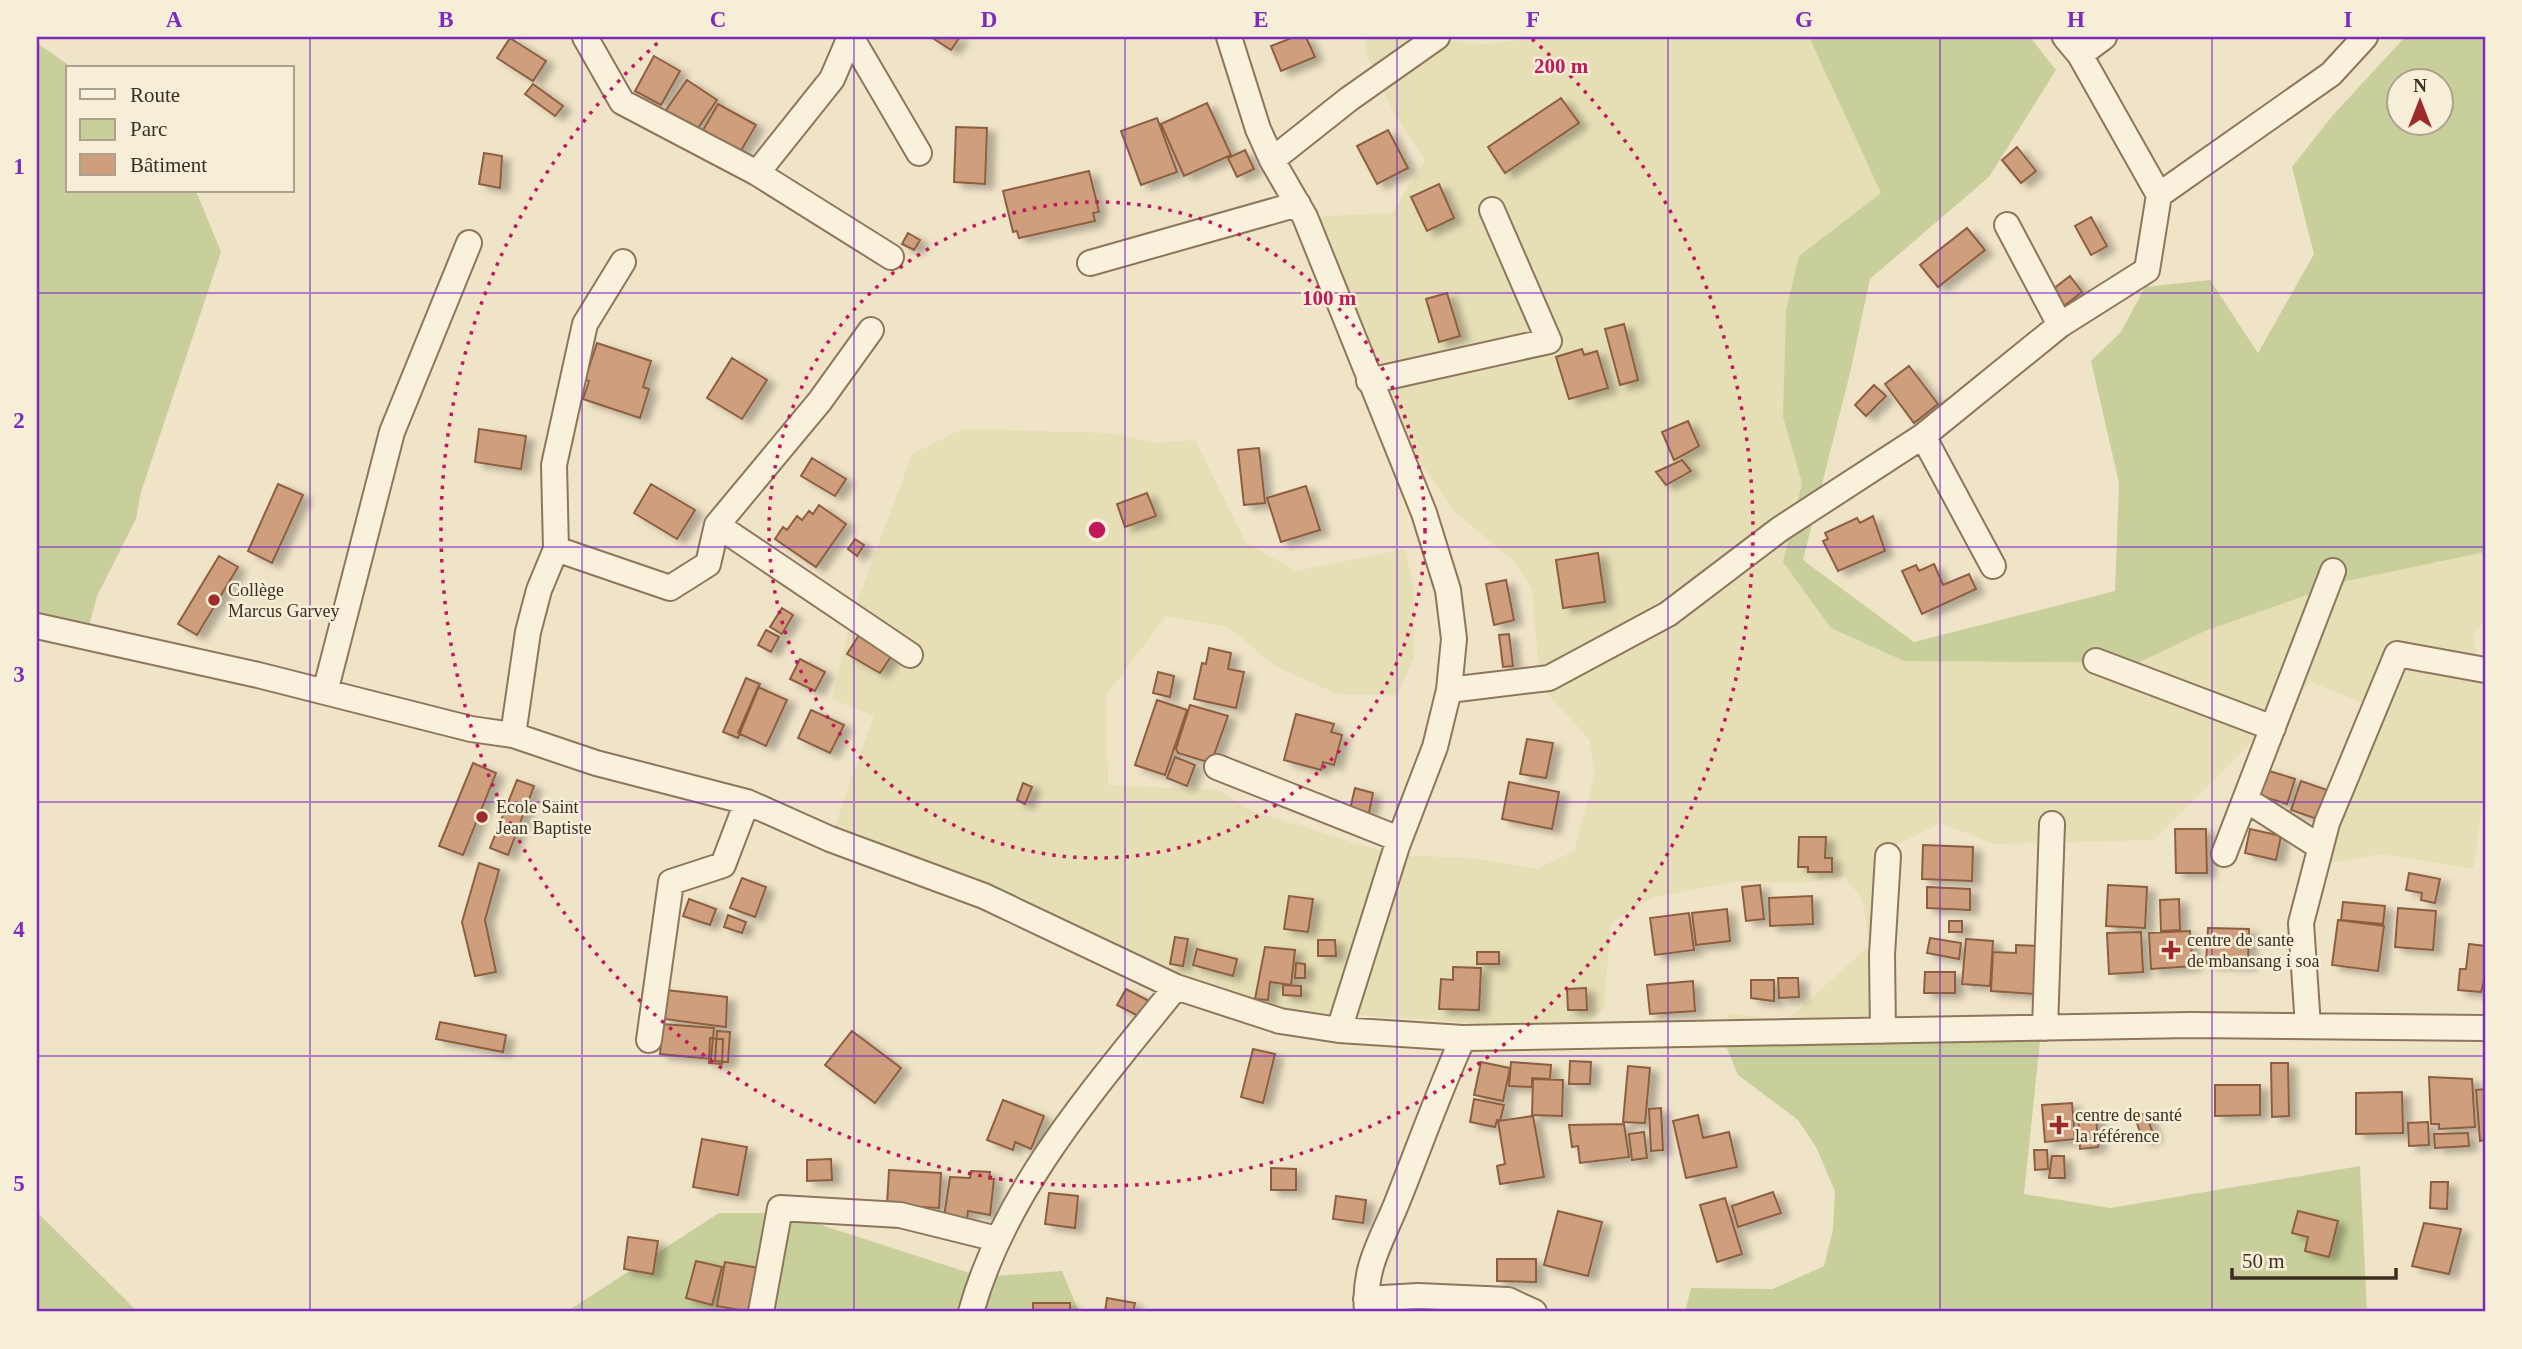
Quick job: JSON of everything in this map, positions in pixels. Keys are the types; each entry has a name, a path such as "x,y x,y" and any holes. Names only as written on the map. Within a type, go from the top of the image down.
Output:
{"street":[{"path":"585,37 622,102 757,173 891,257"},
{"path":"757,173 832,79 850,37"},
{"path":"850,37 919,153"},
{"path":"1228,37 1272,160 1298,204 1424,513 1448,590 1454,639 1449,690 1435,747 1399,839 1339,1030"},
{"path":"1272,160 1349,99 1437,37"},
{"path":"1449,690 1549,678 1668,614 1780,529 1923,436 2060,325 2147,270 2160,195 2073,46 2104,37"},
{"path":"2160,195 2331,74 2365,37"},
{"path":"1090,263 1298,204"},
{"path":"1369,381 1549,341 1492,210"},
{"path":"2007,225 2060,325"},
{"path":"325,692 392,432 469,243"},
{"path":"513,735 528,632 539,590 556,550 554,465 585,324 623,262"},
{"path":"556,550 670,588 708,564 717,525 820,401 871,330"},
{"path":"1923,436 1993,566"},
{"path":"717,525 910,655"},
{"path":"2224,854 2333,571"},
{"path":"37,626 325,692 471,729 513,735 596,763 747,802 830,839 984,896 1176,987 1280,1021 1339,1030 1463,1038 2045,1028 2485,1028"},
{"path":"2308,1026 2301,923 2327,822 2397,654 2485,670"},
{"path":"2096,661 2273,727"},
{"path":"1217,767 1399,839"},
{"path":"2245,799 2320,847"},
{"path":"649,1040 671,882 723,864 747,802"},
{"path":"2045,1028 2052,824"},
{"path":"1883,1031 1882,955 1888,856"},
{"path":"971,1312 997,1239 1043,1161 1090,1094 1176,987"},
{"path":"1463,1038 1431,1110 1398,1202 1377,1245 1366,1278 1366,1306 1418,1296 1508,1300 1534,1312"},
{"path":"761,1312 780,1208 900,1215 997,1239"}],"shaded area":[{"path":"1363,37 1432,37 1478,45 1544,37 1809,37 1881,193 1799,256 1783,417 1802,483 1783,562 1904,661 2138,663 2205,631 2347,581 2485,552 2485,620 2473,633 2485,692 2485,787 2473,869 2381,854 2322,864 2383,711 2311,682 2153,840 1995,844 1940,823 1889,849 1871,1012 2041,1032 1720,1032 1730,1014 1787,1020 1870,945 1862,899 1844,876 1803,883 1738,881 1654,897 1611,923 1604,1007 1581,1030 1230,1007 830,839 874,716 832,699 853,613 912,454 962,429 1112,433 1154,443 1195,440 1246,543 1296,571 1405,549 1414,588 1414,657 1398,695 1337,694 1275,666 1228,627 1166,616 1106,696 1108,785 1218,790 1252,811 1394,855 1471,858 1537,869 1574,851 1595,775 1589,739 1540,686 1532,589 1513,561 1455,512 1390,420 1305,217 1392,213 1425,161 1392,109 1368,57"}],"green space":[{"path":"1809,37 2030,37 2056,70 1989,177 1870,279 1850,373 1803,560 1914,642 2115,591 2119,483 2091,361 2121,332 2145,287 2210,280 2258,353 2314,254 2292,167 2333,115 2405,37 2485,37 2485,552 2347,581 2205,631 2138,663 1904,661 1831,628 1783,562 1802,483 1783,417 1786,310 1799,256 1881,193"},
{"path":"37,43 70,66 66,66 66,192 196,192 221,252 141,492 136,519 97,596 86,637 37,626"},
{"path":"1720,1032 2041,1032 2024,1194 2110,1208 2360,1166 2367,1312 1685,1312 1691,1288 1773,1289 1824,1266 1833,1230 1835,1191 1816,1147 1798,1120 1738,1075"},
{"path":"37,1212 138,1312 37,1312"},
{"path":"719,1213 784,1213 982,1277 1062,1271 1079,1312 566,1312"}],"building":[{"path":"931,37 960,37 951,50"},
{"path":"1294,37 1306,37 1315,57 1281,71 1271,46"},
{"path":"510,38 546,61 533,81 497,58"},
{"path":"654,56 680,71 661,105 635,91"},
{"path":"687,80 717,100 694,134 664,113"},
{"path":"533,84 563,106 555,116 525,94"},
{"path":"1561,98 1579,123 1505,173 1488,147"},
{"path":"1207,103 1231,155 1184,176 1161,124"},
{"path":"718,104 756,125 735,161 698,139"},
{"path":"1157,118 1177,172 1141,185 1121,131"},
{"path":"956,127 987,128 985,184 954,182"},
{"path":"1388,130 1408,168 1377,184 1357,146"},
{"path":"2017,147 2036,171 2021,183 2002,160"},
{"path":"1245,150 1254,169 1237,177 1228,158"},
{"path":"484,153 502,156 500,188 479,184"},
{"path":"1089,171 1099,212 1093,213 1095,221 1019,238 1017,231 1013,232 1003,191"},
{"path":"1439,184 1454,218 1427,231 1411,197"},
{"path":"2091,217 2107,246 2091,255 2075,226"},
{"path":"1967,228 1985,250 1938,287 1920,265"},
{"path":"908,233 920,240 914,250 902,244"},
{"path":"2070,276 2082,292 2060,309 2048,293"},
{"path":"1447,293 1460,336 1439,342 1426,299"},
{"path":"1624,324 1638,380 1620,385 1605,329"},
{"path":"597,343 651,361 643,387 649,389 640,418 583,399 589,381 585,380"},
{"path":"1582,349 1584,355 1597,351 1608,388 1569,399 1556,357"},
{"path":"732,358 767,380 742,419 707,398"},
{"path":"1909,366 1938,404 1914,423 1885,384"},
{"path":"1874,385 1886,396 1866,416 1855,405"},
{"path":"1688,421 1699,446 1674,460 1662,432"},
{"path":"479,429 526,436 521,469 475,462"},
{"path":"1259,448 1265,503 1244,505 1238,450"},
{"path":"812,458 846,479 835,496 801,476"},
{"path":"1682,460 1691,471 1666,485 1656,472"},
{"path":"278,484 303,495 272,563 248,551"},
{"path":"651,484 695,510 677,539 634,513"},
{"path":"1306,486 1320,530 1281,542 1267,498"},
{"path":"1147,493 1156,516 1125,527 1117,504"},
{"path":"819,505 846,524 816,567 775,539 783,527 787,530 797,516 802,520 809,511 813,514"},
{"path":"1873,516 1885,551 1838,571 1823,541 1828,539 1825,533 1857,518 1860,523"},
{"path":"855,539 864,545 857,556 848,549"},
{"path":"1598,553 1605,602 1563,608 1556,560"},
{"path":"219,556 238,567 197,635 178,624"},
{"path":"1934,564 1943,585 1969,574 1976,589 1922,614 1902,571 1916,565 1919,571"},
{"path":"1506,580 1514,620 1494,625 1486,584"},
{"path":"782,608 793,615 782,634 770,627"},
{"path":"766,630 779,637 771,652 758,645"},
{"path":"1509,634 1513,666 1503,667 1499,635"},
{"path":"859,635 892,655 880,673 847,654"},
{"path":"1209,648 1231,653 1228,669 1244,672 1236,708 1194,699 1202,663 1206,664"},
{"path":"800,659 825,672 815,691 790,679"},
{"path":"1158,672 1174,676 1170,697 1153,693"},
{"path":"746,678 760,684 738,738 723,732"},
{"path":"758,687 787,700 766,746 738,733"},
{"path":"1157,700 1187,710 1165,775 1135,765"},
{"path":"1190,705 1228,716 1211,763 1178,753 1176,749"},
{"path":"811,710 844,725 830,753 798,738"},
{"path":"1296,714 1334,724 1331,732 1342,735 1334,765 1323,762 1321,770 1284,760"},
{"path":"1527,739 1553,743 1546,778 1520,774"},
{"path":"1175,757 1195,765 1187,786 1167,778"},
{"path":"473,763 496,773 463,855 439,846"},
{"path":"2266,770 2295,779 2287,804 2259,795"},
{"path":"517,780 534,786 508,855 490,848"},
{"path":"2301,781 2327,790 2317,819 2291,810"},
{"path":"1509,782 1559,792 1552,829 1502,819"},
{"path":"1023,783 1032,787 1025,804 1017,800"},
{"path":"1355,788 1373,793 1369,813 1350,809"},
{"path":"2175,829 2206,829 2207,873 2176,873"},
{"path":"2250,829 2281,836 2276,860 2245,853"},
{"path":"1799,837 1826,837 1825,858 1832,858 1832,872 1808,872 1808,867 1798,867"},
{"path":"1923,845 1973,847 1972,881 1922,879"},
{"path":"479,863 499,870 485,920 496,972 475,976 462,922"},
{"path":"2409,873 2440,879 2435,903 2421,900 2422,893 2406,890"},
{"path":"742,878 766,887 755,917 730,908"},
{"path":"1760,885 1764,919 1746,921 1742,887"},
{"path":"2108,885 2147,887 2145,928 2106,926"},
{"path":"1927,887 1970,889 1970,910 1927,908"},
{"path":"1289,896 1313,899 1308,932 1284,929"},
{"path":"1812,896 1813,924 1770,926 1769,898"},
{"path":"689,899 716,909 710,925 683,916"},
{"path":"2179,899 2180,930 2161,931 2160,900"},
{"path":"2343,902 2385,906 2383,924 2341,920"},
{"path":"2398,908 2436,911 2433,950 2395,947"},
{"path":"1727,909 1730,941 1696,945 1692,913"},
{"path":"1689,913 1694,950 1655,955 1650,918"},
{"path":"728,915 746,922 742,933 724,927"},
{"path":"2338,920 2384,926 2378,971 2332,965"},
{"path":"1949,921 1962,921 1962,932 1949,932"},
{"path":"2208,928 2249,929 2248,965 2206,963"},
{"path":"2190,931 2193,966 2151,969 2149,933"},
{"path":"2141,932 2143,972 2109,974 2107,933"},
{"path":"1175,937 1188,939 1183,966 1170,964"},
{"path":"1930,938 1961,943 1959,959 1927,953"},
{"path":"1966,939 1993,941 1990,986 1962,984"},
{"path":"1318,940 1335,940 1336,956 1318,956"},
{"path":"2469,944 2485,946 2485,977 2481,992 2458,990 2460,969 2466,969"},
{"path":"2016,945 2039,946 2035,994 1991,991 1993,952 2016,953"},
{"path":"1265,947 1295,950 1291,985 1270,982 1268,1000 1255,999"},
{"path":"1197,949 1237,959 1233,976 1193,965"},
{"path":"1477,952 1499,952 1499,964 1477,964"},
{"path":"1296,963 1305,964 1305,978 1295,978"},
{"path":"1453,967 1481,968 1479,1010 1439,1009 1441,979 1453,980"},
{"path":"1925,972 1955,972 1955,993 1924,993"},
{"path":"1778,978 1798,978 1799,997 1779,998"},
{"path":"1751,980 1774,980 1774,1001 1751,998"},
{"path":"1693,981 1695,1011 1650,1014 1647,985"},
{"path":"1283,985 1301,986 1301,996 1283,995"},
{"path":"1586,988 1587,1010 1568,1010 1567,989"},
{"path":"1126,989 1151,1002 1142,1018 1117,1005"},
{"path":"666,990 727,997 726,1027 664,1019"},
{"path":"440,1022 506,1035 503,1052 436,1039"},
{"path":"663,1024 714,1028 711,1059 660,1054"},
{"path":"717,1031 730,1032 728,1062 715,1061"},
{"path":"852,1031 901,1068 875,1103 825,1065"},
{"path":"710,1038 723,1039 722,1064 709,1063"},
{"path":"1253,1049 1275,1054 1263,1103 1241,1097"},
{"path":"1570,1061 1591,1062 1590,1084 1569,1084"},
{"path":"1481,1062 1510,1068 1503,1101 1474,1095"},
{"path":"1511,1062 1551,1065 1550,1079 1532,1078 1532,1087 1509,1086"},
{"path":"2271,1063 2288,1063 2289,1116 2272,1117"},
{"path":"1628,1066 1650,1068 1645,1123 1623,1122"},
{"path":"2429,1077 2472,1079 2475,1127 2439,1129 2439,1124 2431,1124"},
{"path":"1533,1079 1563,1080 1562,1116 1532,1115"},
{"path":"2215,1085 2260,1085 2260,1115 2215,1116"},
{"path":"2485,1089 2485,1140 2480,1141 2476,1090"},
{"path":"2402,1092 2403,1133 2356,1134 2356,1093"},
{"path":"1474,1099 1504,1105 1500,1121 1497,1120 1495,1127 1470,1122"},
{"path":"1003,1100 1044,1116 1031,1149 1015,1142 1013,1150 987,1140"},
{"path":"2072,1103 2075,1139 2045,1142 2042,1105"},
{"path":"1661,1108 1663,1150 1651,1151 1649,1109"},
{"path":"2096,1112 2098,1147 2080,1149 2078,1113"},
{"path":"2146,1113 2154,1137 2143,1141 2135,1117"},
{"path":"1698,1115 1703,1138 1729,1132 1737,1167 1686,1178 1673,1121"},
{"path":"1533,1116 1544,1177 1500,1184 1497,1166 1505,1164 1498,1121"},
{"path":"2428,1122 2429,1145 2409,1146 2408,1123"},
{"path":"1624,1124 1629,1157 1580,1163 1578,1146 1572,1147 1569,1125"},
{"path":"1644,1132 1647,1158 1632,1160 1629,1134"},
{"path":"2468,1133 2469,1146 2435,1148 2434,1134"},
{"path":"702,1139 747,1147 738,1195 693,1187"},
{"path":"2034,1150 2047,1150 2048,1169 2035,1170"},
{"path":"2052,1156 2064,1156 2065,1178 2049,1178"},
{"path":"831,1159 832,1180 807,1181 807,1160"},
{"path":"1271,1168 1296,1169 1296,1190 1271,1190"},
{"path":"889,1170 941,1173 939,1208 887,1205"},
{"path":"971,1171 990,1172 989,1179 994,1179 990,1215 968,1211 967,1220 944,1217 950,1177 970,1178"},
{"path":"2431,1182 2448,1182 2447,1209 2430,1208"},
{"path":"1773,1192 1781,1213 1738,1227 1732,1206"},
{"path":"1049,1193 1078,1196 1075,1228 1045,1224"},
{"path":"1336,1196 1366,1200 1363,1223 1333,1219"},
{"path":"1725,1198 1742,1254 1717,1262 1700,1205"},
{"path":"1558,1211 1602,1222 1588,1276 1544,1265"},
{"path":"2298,1211 2338,1221 2329,1257 2305,1251 2308,1237 2292,1233"},
{"path":"2424,1223 2461,1229 2449,1274 2412,1266"},
{"path":"628,1237 658,1241 653,1274 624,1269"},
{"path":"1497,1259 1536,1259 1536,1282 1497,1281"},
{"path":"696,1261 722,1267 712,1305 686,1298"},
{"path":"725,1262 759,1268 751,1312 717,1306"},
{"path":"1107,1298 1135,1303 1133,1312 1105,1312"},
{"path":"1033,1303 1070,1303 1070,1312 1033,1312"}],"place":[{"name":"Collège Marcus Garvey","path":"214,600"},
{"name":"Ecole Saint Jean Baptiste","path":"482,817"},
{"name":"centre de sante de mbansang i soa","path":"2171,950"},
{"name":"centre de santé la référence","path":"2059,1125"}]}
